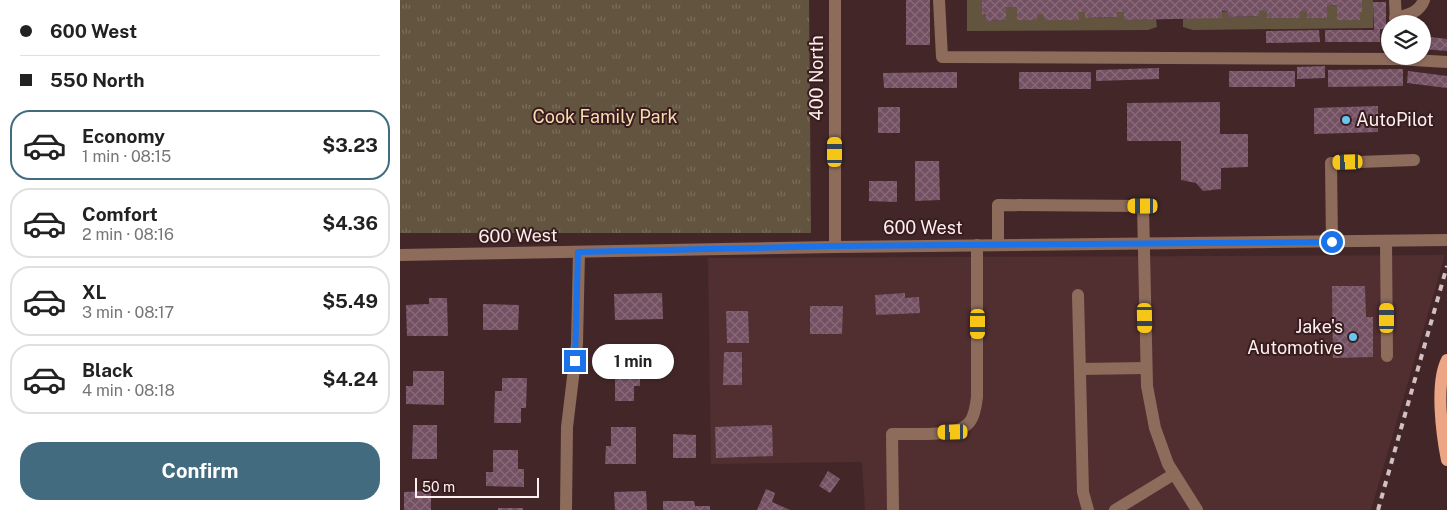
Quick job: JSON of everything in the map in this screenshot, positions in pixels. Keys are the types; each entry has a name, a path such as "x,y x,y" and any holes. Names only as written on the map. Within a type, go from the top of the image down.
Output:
{"main road":[{"path":"1447,360 1443,367 1440,413 1447,460"}],"street":[{"name":"400 North","path":"835,0 835,246"},
{"path":"939,0 942,58 1381,58"},
{"path":"1395,0 1395,15"},
{"path":"1410,15 1422,5 1424,0"},
{"path":"1431,61 1447,62"},
{"path":"1332,242 1331,163 1414,160"},
{"path":"998,245 998,205 1143,206 1147,386 1155,428 1174,474 1197,510"},
{"name":"600 West","path":"400,255 835,246 1447,240"},
{"path":"1386,241 1387,356"},
{"path":"893,510 892,434 953,432 971,421 975,411 977,397 977,245"},
{"path":"566,510 567,427 577,344 578,252"},
{"path":"1078,296 1083,492 1088,510"},
{"path":"1080,369 1146,368"},
{"path":"1114,510 1174,474"}],"shaded area":[{"path":"1445,255 1371,510 865,510 862,462 711,464 708,258"}],"green space":[{"name":"Cook Family Park","path":"400,0 809,0 811,233 400,233"},
{"path":"967,0 982,0 982,14 986,14 986,21 1006,20 1006,7 1017,7 1017,20 1037,20 1037,14 1043,14 1044,20 1078,20 1078,12 1085,12 1086,18 1117,17 1117,12 1124,12 1124,20 1156,19 1157,27 1148,30 967,31"},
{"path":"1362,0 1373,0 1373,28 1193,30 1183,27 1183,19 1228,11 1229,17 1259,16 1259,10 1267,9 1267,18 1300,18 1300,11 1307,11 1308,18 1327,18 1327,6 1337,5 1362,12"}],"building":[{"path":"906,0 930,0 930,45 906,45"},
{"path":"982,0 1362,0 1362,12 1360,12 1360,20 1337,20 1337,5 1327,6 1327,18 1307,18 1307,11 1300,11 1300,18 1267,18 1267,12 1259,10 1259,16 1228,17 1228,11 1222,11 1222,18 1124,20 1124,12 1117,12 1117,17 1085,18 1085,12 1078,12 1079,20 1044,20 1043,14 1037,14 1037,20 1017,20 1017,7 1006,7 1006,20 986,21 986,14 982,14"},
{"path":"1373,2 1386,2 1386,15 1381,15 1380,42 1325,42 1325,30 1374,30"},
{"path":"1319,30 1320,42 1266,43 1266,31"},
{"path":"1431,37 1447,39 1447,51 1431,50"},
{"path":"1325,66 1325,78 1297,79 1297,67"},
{"path":"1159,68 1159,79 1096,81 1096,70"},
{"path":"1403,69 1403,86 1328,87 1328,70"},
{"path":"1229,71 1295,71 1295,87 1229,87"},
{"path":"1408,71 1447,76 1447,88 1407,83"},
{"path":"957,72 957,88 884,88 883,73"},
{"path":"1019,72 1091,72 1091,89 1019,89"},
{"path":"1220,102 1220,134 1248,134 1248,167 1221,168 1221,189 1203,191 1196,183 1181,180 1181,141 1127,141 1127,103"},
{"name":"AutoPilot","path":"1378,106 1378,132 1314,134 1314,108"},
{"path":"878,107 900,107 900,133 878,133"},
{"path":"915,161 939,161 940,200 915,201"},
{"path":"869,181 897,181 897,202 869,201"},
{"name":"Jake's Automotive","path":"1332,286 1365,286 1366,317 1373,317 1373,357 1333,358"},
{"path":"662,293 663,319 615,320 614,294"},
{"path":"905,293 905,298 919,297 920,313 876,315 875,295"},
{"path":"429,298 447,298 448,336 407,336 406,305 429,304"},
{"path":"483,304 519,305 518,330 483,330"},
{"path":"810,306 843,306 842,334 810,334"},
{"path":"726,311 748,311 749,343 727,343"},
{"path":"724,352 742,352 742,385 723,385"},
{"path":"615,353 640,353 640,386 634,386 634,401 615,401"},
{"path":"413,371 444,371 444,405 406,404 406,386 413,386"},
{"path":"502,378 527,378 526,408 521,408 521,423 494,423 495,391 502,391"},
{"path":"413,425 437,425 437,459 412,459"},
{"path":"772,425 773,456 716,458 715,427"},
{"path":"611,427 636,427 636,464 605,464 606,446 611,446"},
{"path":"673,434 696,435 696,458 673,458"},
{"path":"493,450 518,450 518,469 524,469 524,487 486,486 486,472 493,472"},
{"path":"828,471 840,479 830,493 819,486"},
{"path":"766,489 775,493 772,502 790,510 757,510"},
{"path":"431,491 431,510 404,510 404,492"},
{"path":"646,491 647,510 615,510 614,492"},
{"path":"663,501 694,501 695,506 710,506 710,510 663,510"},
{"path":"498,508 523,508 523,510 498,510"}],"railway":[{"path":"1378,510 1447,266"}],"place":[{"name":"AutoPilot","path":"1346,120"},
{"name":"Jake's Automotive","path":"1353,337"}],"route":[{"path":"575,361 577,344 578,252 835,246 1332,242"}]}
